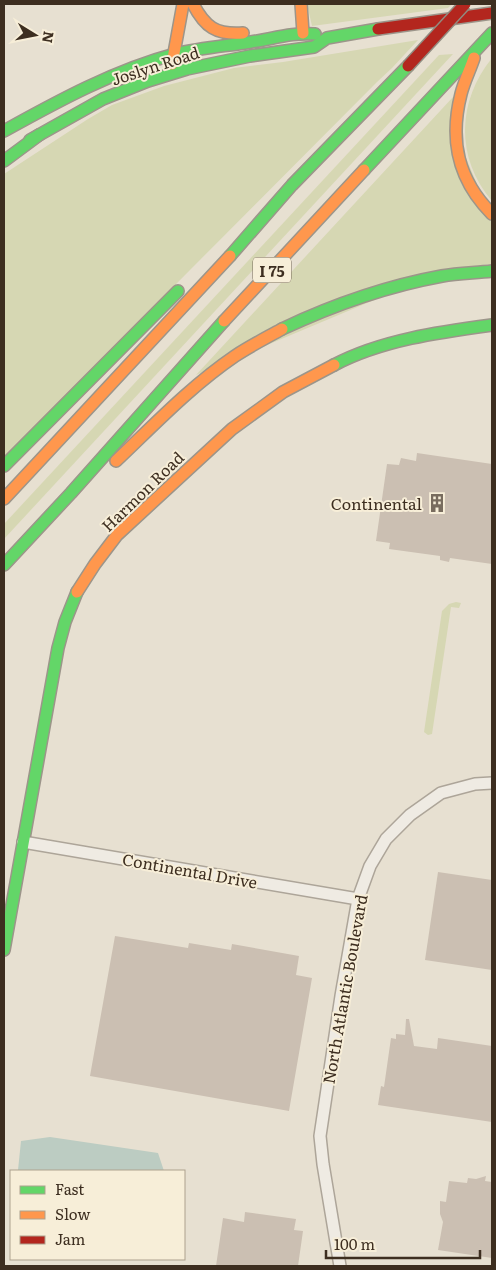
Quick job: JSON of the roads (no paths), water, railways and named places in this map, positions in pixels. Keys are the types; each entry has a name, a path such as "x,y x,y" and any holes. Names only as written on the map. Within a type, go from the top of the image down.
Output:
{"main road":[{"path":"170,74 183,4"},
{"path":"193,4 203,22 224,35 283,34"},
{"path":"301,4 303,33"},
{"name":"I 75","path":"4,499 238,248 292,185 466,4"},
{"name":"Joslyn Road","path":"4,131 79,91 173,55 217,46 263,40 283,34 303,33 327,38 492,13"},
{"name":"Joslyn Road","path":"4,156 103,99 140,84 170,74 226,60 314,47 327,38"},
{"path":"485,42 461,94 456,118 456,134 458,157 465,179 476,197 492,214"},
{"name":"I 75","path":"4,565 71,494 198,348 485,42"},
{"path":"4,161 39,135"},
{"path":"225,244 245,224 292,185"},
{"path":"71,494 96,479 206,379 235,356 261,341 294,324 345,302 398,286 443,276 492,271"},
{"path":"4,466 185,284"},
{"name":"Harmon Road","path":"4,950 58,648 65,622 77,592 116,535 232,429 283,392 341,361 391,343 447,330 492,325"}],"street":[{"name":"North Atlantic Boulevard","path":"340,1266 320,1136 358,899 370,866 386,839 410,815 441,793 475,784 492,783"},
{"name":"Continental Drive","path":"23,842 358,899"}],"place":[{"name":"Continental","path":"437,503"}]}
